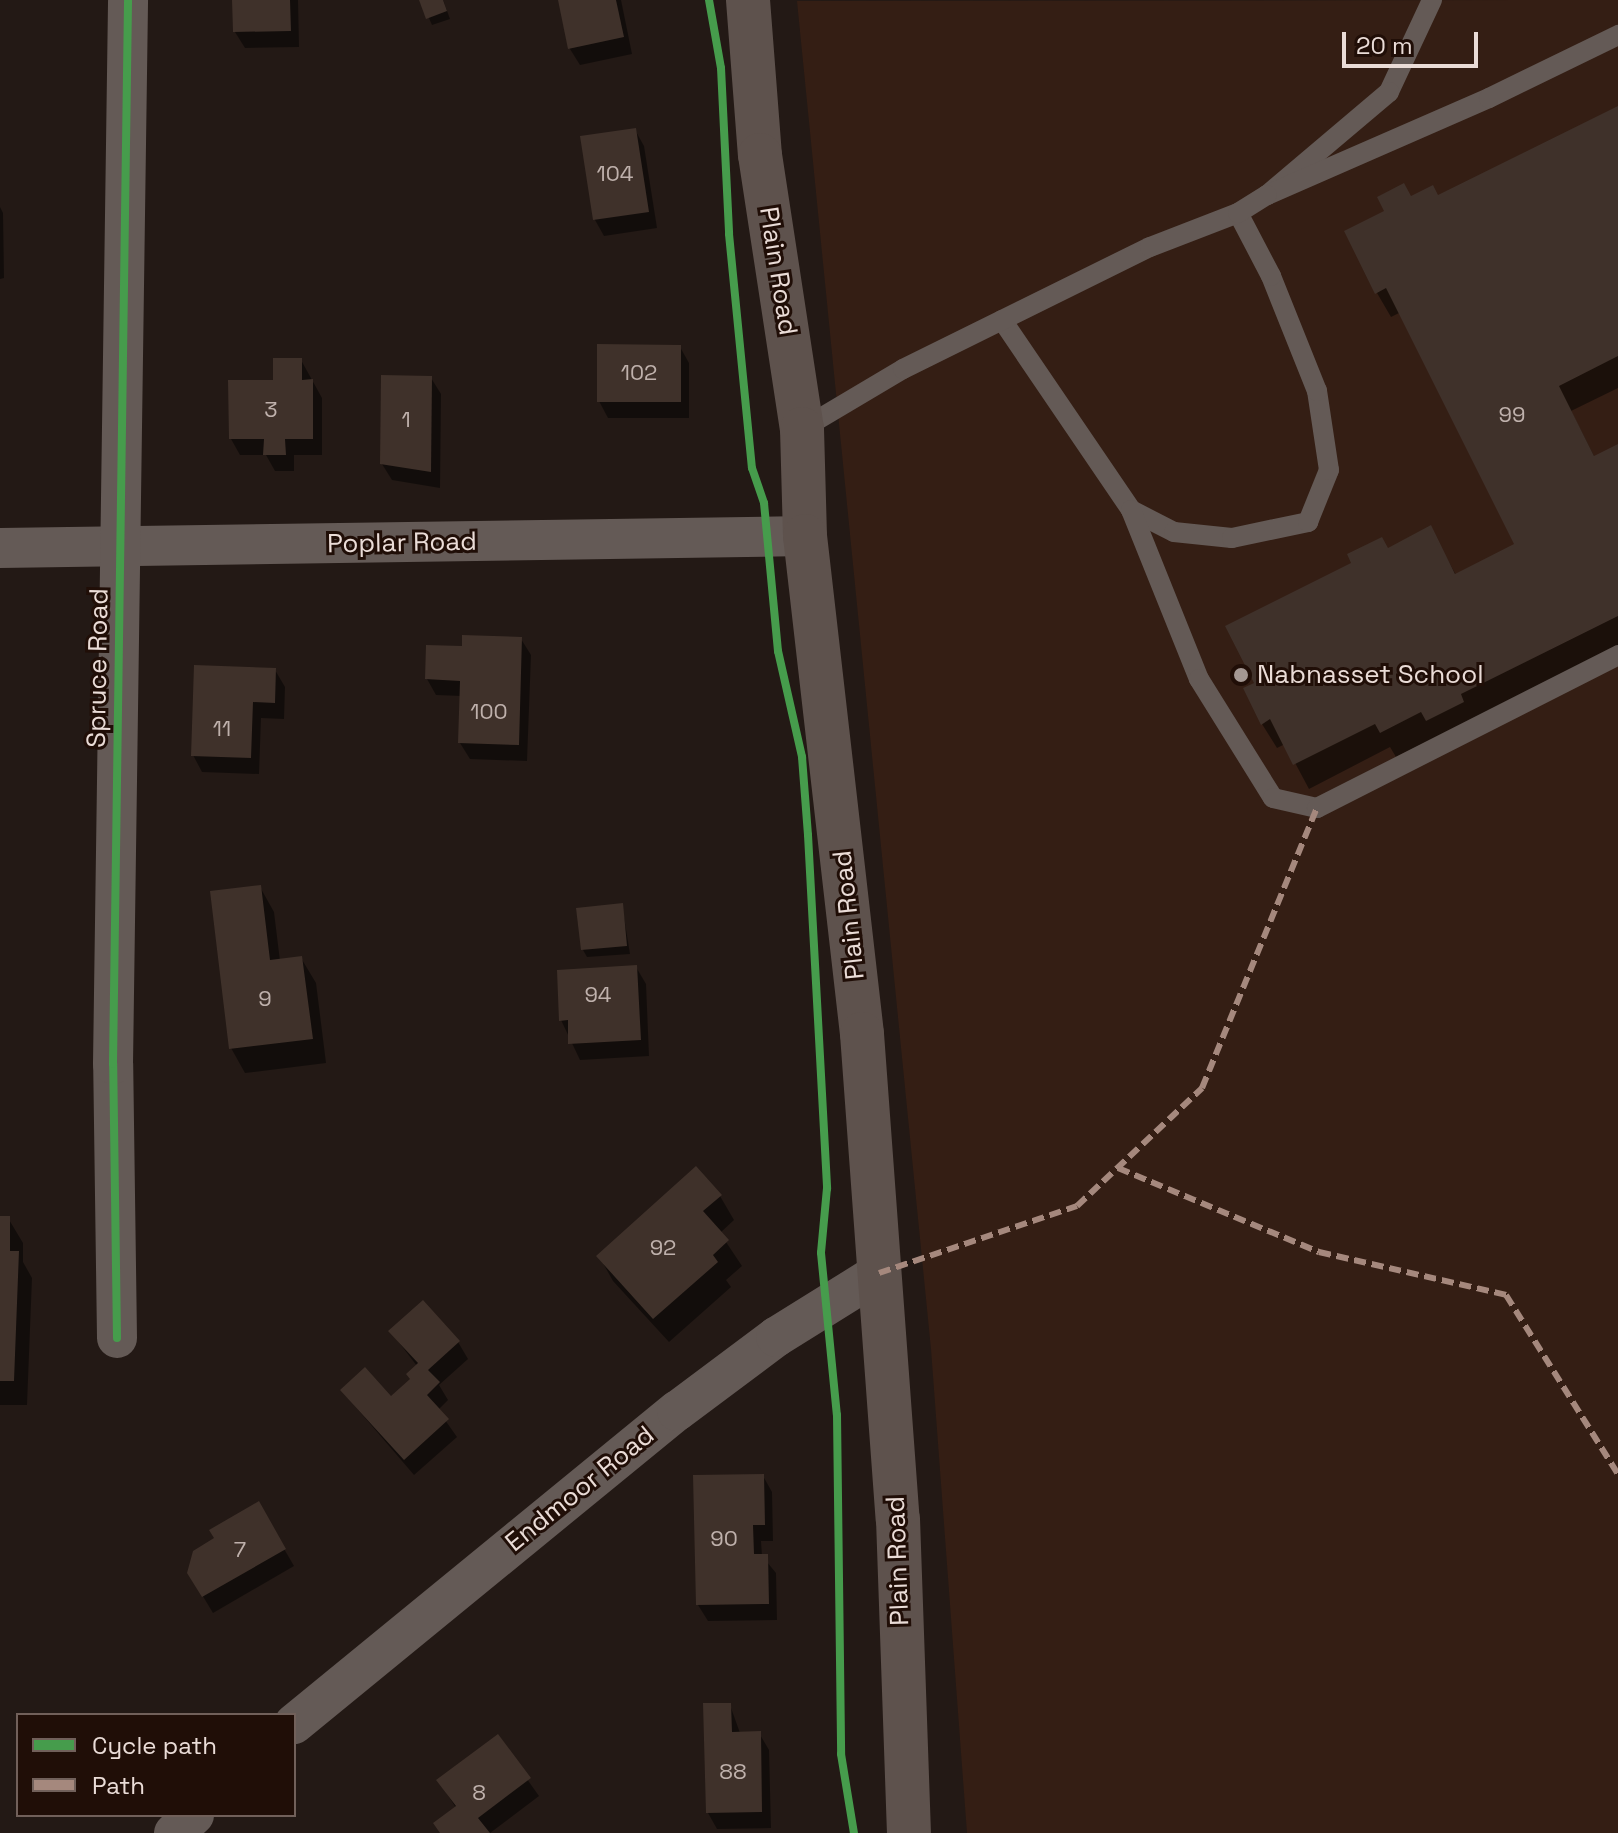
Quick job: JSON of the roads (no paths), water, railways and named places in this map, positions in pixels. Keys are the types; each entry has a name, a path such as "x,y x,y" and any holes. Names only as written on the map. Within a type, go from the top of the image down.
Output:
{"main road":[{"name":"Plain Road","path":"748,0 760,155 802,429 805,536 862,1034 898,1519 909,1833"}],"street":[{"name":"Spruce Road","path":"117,1338 113,1049 128,0"},
{"name":"Poplar Road","path":"0,548 805,536"},
{"name":"Endmoor Road","path":"296,1722 677,1411 776,1337 879,1273"},
{"path":"174,1833 192,1817"}],"lane":[{"path":"1267,195 1389,92 1432,0"},
{"path":"802,429 903,369 1150,247 1238,213 1267,195 1489,98 1618,35"},
{"path":"1131,510 1174,532 1232,538 1263,532 1308,522 1329,470 1317,391 1271,276 1238,213"},
{"path":"1002,320 1131,510 1199,679 1273,798 1317,808 1618,655"}],"place":[{"name":"Nabnasset School","path":"1241,675"}]}
